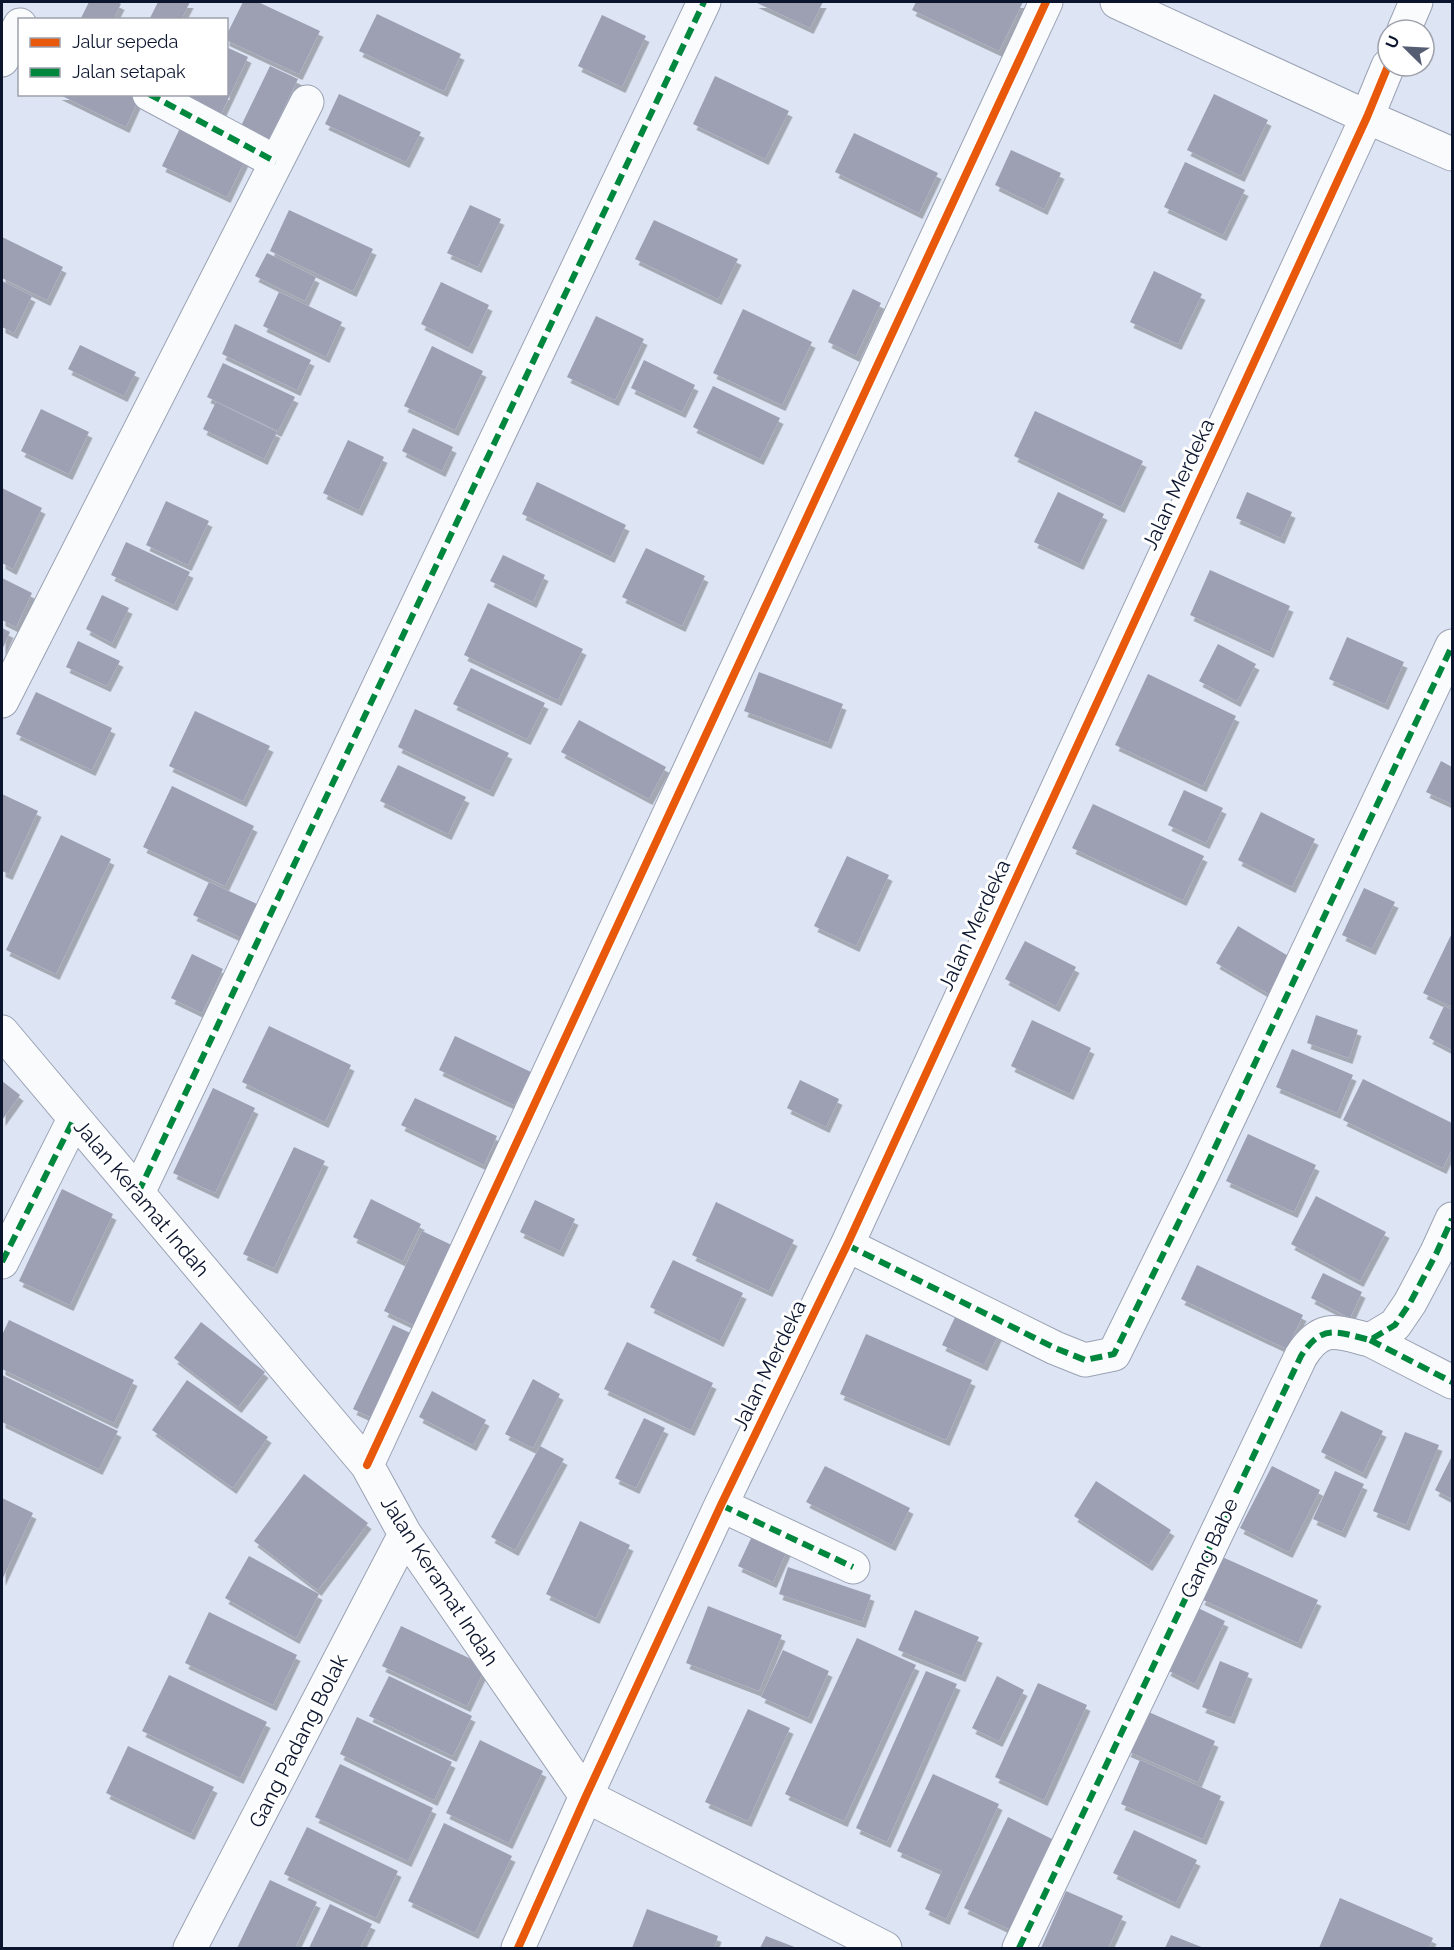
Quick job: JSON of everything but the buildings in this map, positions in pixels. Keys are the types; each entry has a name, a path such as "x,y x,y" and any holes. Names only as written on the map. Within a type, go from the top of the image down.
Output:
{"street":[{"path":"24,18 32,2"},
{"path":"138,1193 704,2"},
{"path":"367,1464 1046,2"},
{"path":"1117,2 1452,154"},
{"path":"1409,18 1416,2"},
{"path":"2,60 18,28"},
{"name":"Jalan Merdeka","path":"518,1948 721,1505 847,1245 1383,78"},
{"path":"153,96 276,162"},
{"path":"2,701 307,102"},
{"path":"847,1245 1055,1348 1085,1360 1114,1354 1203,1173 1452,646"},
{"name":"Jalan Keramat Indah","path":"2,1032 367,1464 405,1534 586,1796 885,1948"},
{"path":"2,1262 74,1119"},
{"path":"1370,1340 1395,1325 1415,1293 1452,1219"},
{"name":"Gang Babe","path":"1019,1948 1301,1356 1310,1341 1322,1334 1336,1332 1370,1340"},
{"path":"1370,1340 1452,1382"},
{"path":"721,1505 853,1567"},
{"name":"Gang Padang Bolak","path":"190,1948 405,1534"}],"marked path":[{"path":"138,1193 704,2"},
{"path":"153,96 276,162"},
{"path":"847,1245 1055,1348 1085,1360 1114,1354 1203,1173 1452,646"},
{"path":"2,1262 74,1119"},
{"path":"1019,1948 1301,1356 1316,1338 1323,1334 1348,1334 1370,1340 1395,1325 1410,1303 1452,1219"},
{"path":"1370,1340 1452,1382"},
{"path":"721,1505 853,1567"}],"cycle path":[{"path":"367,1465 1046,2"},
{"path":"518,1948 721,1505 847,1245 1383,78"}]}
